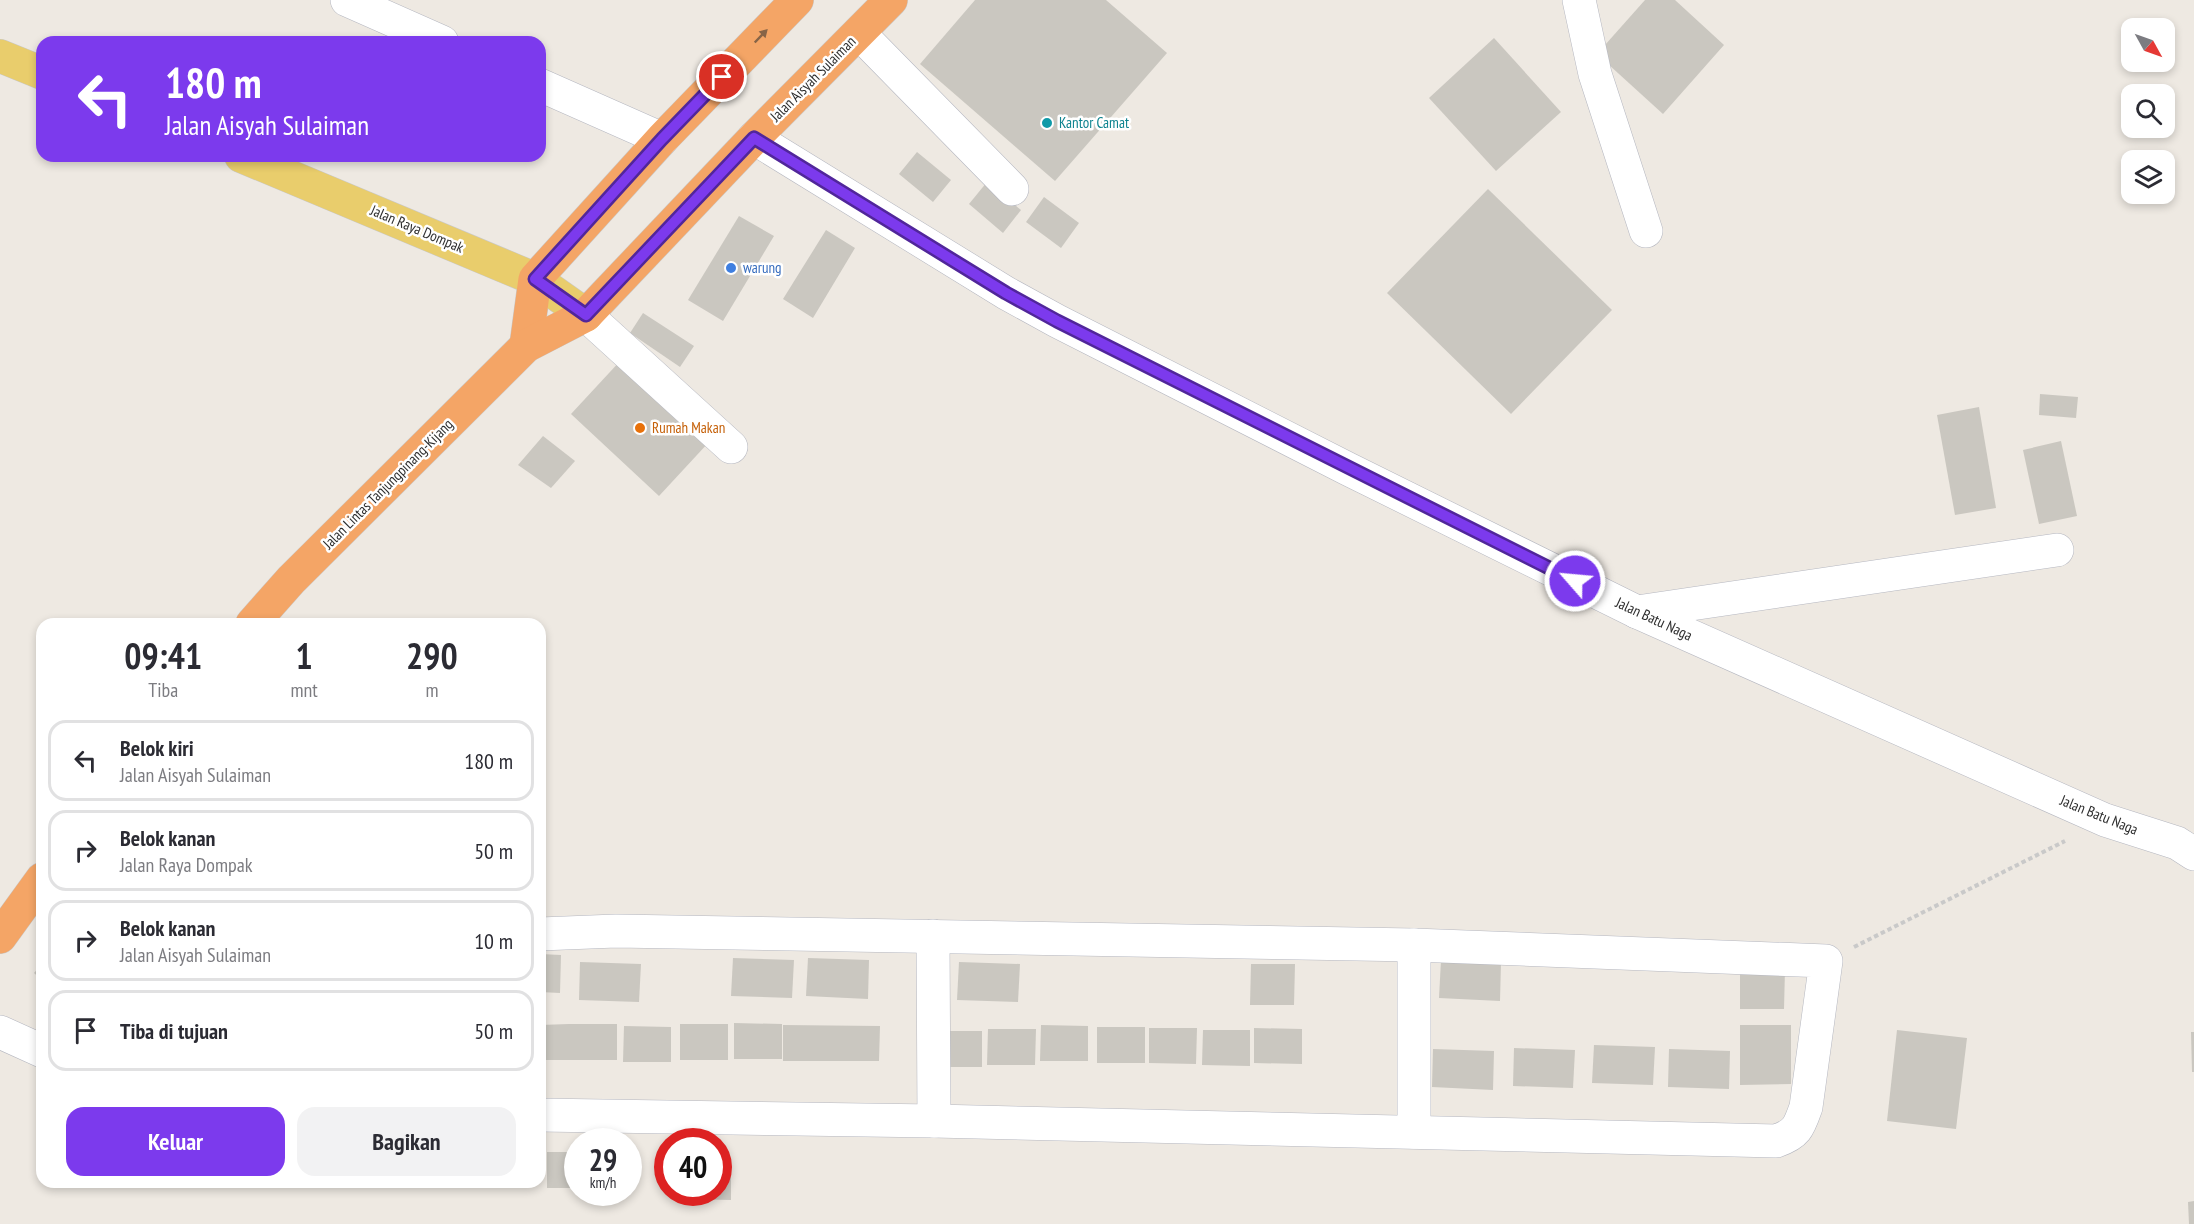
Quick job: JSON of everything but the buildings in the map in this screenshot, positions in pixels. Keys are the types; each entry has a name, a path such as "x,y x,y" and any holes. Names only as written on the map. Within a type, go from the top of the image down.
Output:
{"highway":[{"path":"526,346 535,279 662,139 797,0"},
{"name":"Jalan Aisyah Sulaiman","path":"586,315 754,138 891,0"},
{"name":"Jalan Lintas Tanjungpinang-Kijang","path":"257,618 291,580 526,346 586,315"},
{"path":"0,937 36,887"}],"main road":[{"path":"0,56 36,71"},
{"name":"Jalan Raya Dompak","path":"255,162 535,279 586,315"}],"street":[{"path":"347,0 428,36"},
{"path":"1579,0 1595,74 1646,231"},
{"path":"859,33 1012,189"},
{"path":"546,88 662,139"},
{"name":"Jalan Batu Naga","path":"754,138 1006,293 1057,321 1637,612 2105,820 2177,843 2194,854"},
{"path":"586,315 731,447"},
{"path":"1637,612 2057,550"},
{"path":"546,934 616,931 1414,945 1826,961 1806,1107 1800,1125 1791,1136 1776,1141 934,1121 546,1115"},
{"path":"933,936 934,1121"},
{"path":"1414,945 1414,1132"},
{"path":"0,1032 36,1048"}],"path":[{"path":"1826,961 2105,820"}],"place":[{"name":"Kantor Camat","path":"1047,123"},
{"name":"warung","path":"731,268"},
{"name":"Rumah Makan","path":"640,428"}],"route":[{"path":"722,77 662,139 535,279 586,315 754,138 1006,293 1057,321 1575,581"}]}
